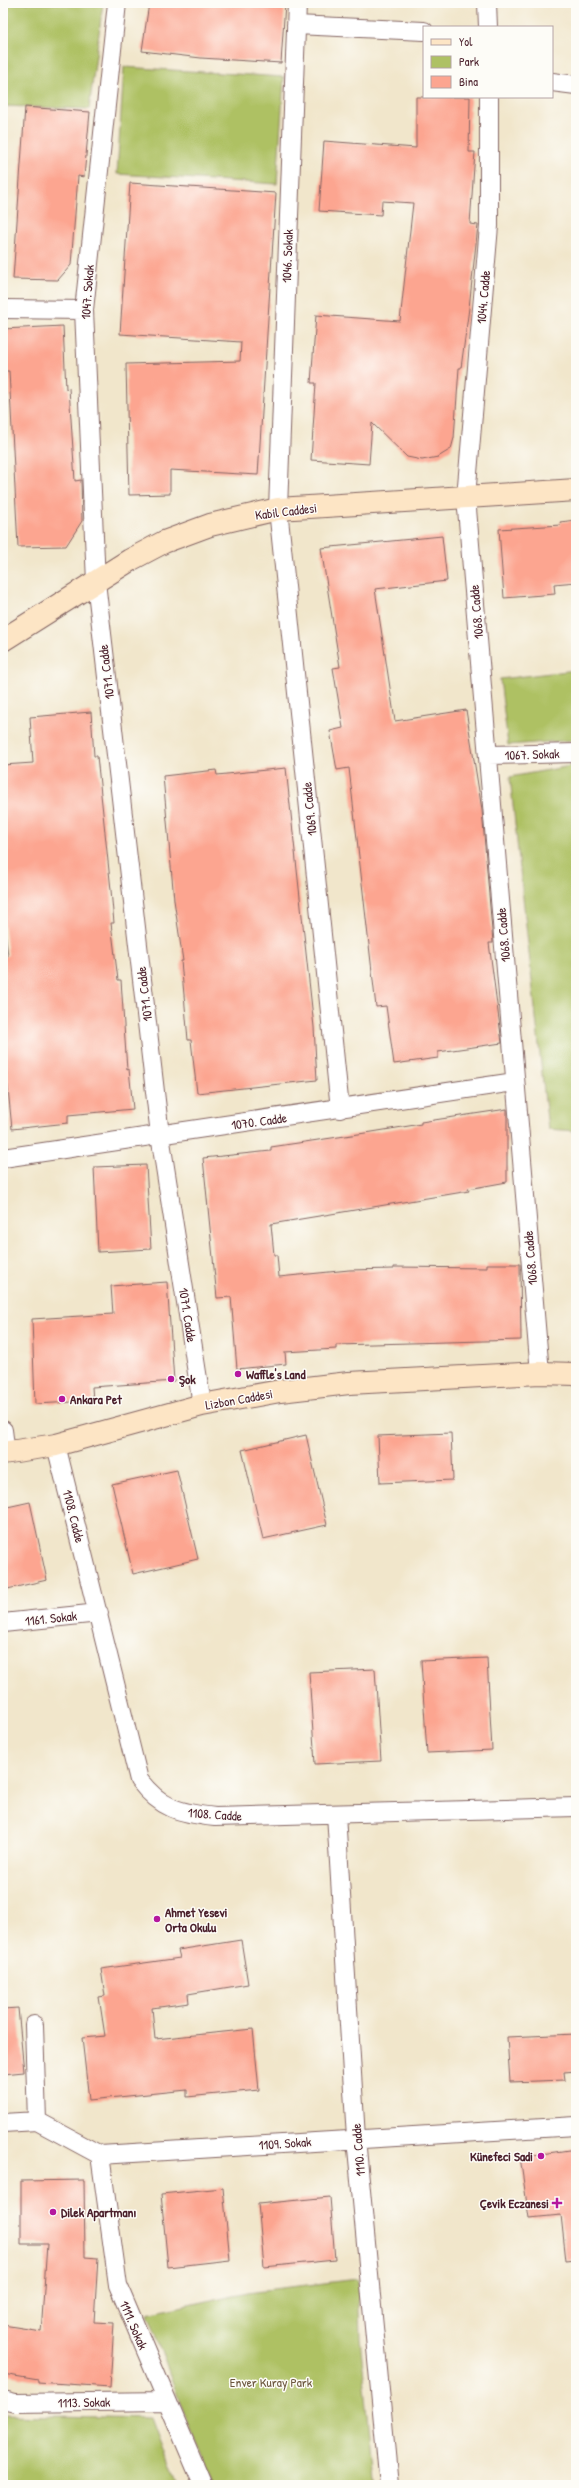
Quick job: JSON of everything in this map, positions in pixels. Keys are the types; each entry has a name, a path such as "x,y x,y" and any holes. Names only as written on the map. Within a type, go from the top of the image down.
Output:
{"main road":[{"name":"Kabil Caddesi","path":"3,640 130,560 164,542 210,525 278,509 576,490"},
{"name":"Lizbon Caddesi","path":"4,1454 56,1445 202,1405 349,1383 540,1373 576,1374"}],"street":[{"name":"1047. Sokak","path":"96,582 84,310 117,3"},
{"name":"1046. Sokak","path":"278,509 297,3"},
{"path":"488,3 488,26"},
{"path":"296,25 423,31"},
{"path":"553,82 576,85"},
{"name":"1044. Cadde","path":"466,497 489,226 490,98"},
{"path":"3,309 84,310"},
{"name":"1068. Cadde","path":"466,497 540,1373"},
{"name":"1069. Cadde","path":"278,509 340,1108"},
{"name":"1071. Cadde","path":"96,582 160,1135 202,1405"},
{"name":"1067. Sokak","path":"488,755 576,753"},
{"name":"1070. Cadde","path":"3,1158 515,1082"},
{"path":"3,1430 4,1454"},
{"name":"1108. Cadde","path":"56,1445 140,1780 151,1796 168,1807 190,1814 215,1817 576,1807"},
{"name":"1161. Sokak","path":"3,1623 99,1614"},
{"name":"1110. Cadde","path":"336,1814 356,2138 389,2485"},
{"path":"34,2025 37,2121"},
{"path":"3,2123 37,2121 100,2155"},
{"name":"1109. Sokak","path":"100,2155 356,2138 576,2126"},
{"name":"1111. Sokak","path":"100,2155 118,2285 203,2485"},
{"name":"1113. Sokak","path":"3,2400 14,2403 166,2401"}],"green space":[{"path":"3,3 103,3 89,109 3,106"},
{"path":"124,67 284,77 277,184 117,174"},
{"path":"576,670 576,740 508,745 500,679"},
{"path":"576,765 576,1131 548,1129 510,777"},
{"name":"Enver Kuray Park","path":"358,2279 360,2338 375,2485 215,2485 186,2418 147,2314 248,2292"},
{"path":"3,2415 151,2418 176,2485 3,2485"}],"building":[{"path":"149,3 285,3 281,63 201,58 142,51"},
{"path":"416,97 470,98 469,152 475,152 470,224 478,225 469,308 461,368 459,368 454,438 451,449 438,457 422,460 407,457 372,423 369,464 311,460 316,383 311,383 316,315 400,321 413,203 382,201 381,215 319,211 324,141 416,148"},
{"path":"25,107 90,112 84,177 78,176 71,265 58,280 13,279"},
{"path":"130,183 276,193 258,475 170,470 170,494 129,495 126,364 240,361 241,342 120,334"},
{"path":"63,326 66,389 69,388 75,481 81,480 82,521 66,546 18,547 9,371 3,371 3,329"},
{"path":"576,520 576,582 554,584 555,594 504,598 499,529 561,525 560,522"},
{"path":"442,536 447,581 375,589 395,721 466,710 482,810 493,943 489,943 502,1043 438,1052 438,1058 394,1064 386,1006 376,1007 349,768 337,770 330,731 343,728 333,668 340,667 321,548"},
{"path":"91,712 94,756 97,756 111,890 114,923 111,923 118,980 121,980 127,1070 129,1069 133,1109 68,1115 68,1123 12,1129 3,1037 3,956 8,956 3,914 3,765 33,763 30,717"},
{"path":"286,768 314,1027 317,1080 197,1093 191,1040 188,1040 181,961 183,961 174,900 163,776 216,770 217,775"},
{"path":"507,1109 507,1182 468,1189 469,1191 271,1224 274,1255 277,1255 279,1277 349,1270 394,1269 394,1267 487,1268 487,1264 520,1264 521,1340 336,1345 336,1349 285,1352 286,1364 237,1369 231,1297 217,1298 203,1158 271,1151 271,1147 372,1132 421,1124 421,1122"},
{"path":"146,1165 151,1249 98,1252 94,1167"},
{"path":"167,1282 174,1381 92,1387 93,1401 35,1404 32,1319 113,1314 111,1286"},
{"path":"451,1433 453,1480 380,1483 378,1436"},
{"path":"306,1435 327,1525 263,1539 242,1450"},
{"path":"177,1470 198,1559 133,1574 112,1484"},
{"path":"30,1502 47,1580 3,1590 3,1508"},
{"path":"487,1658 492,1750 427,1753 421,1661"},
{"path":"375,1669 381,1761 315,1764 309,1672"},
{"path":"241,1940 248,1984 188,1994 189,2003 152,2008 155,2039 253,2029 259,2090 187,2097 187,2090 89,2100 82,2038 105,2036 99,1997 105,1996 101,1969 180,1958 178,1950"},
{"path":"18,2008 24,2072 3,2074 3,2009"},
{"path":"576,2034 576,2071 564,2072 565,2080 510,2082 507,2037"},
{"path":"576,2149 576,2260 566,2261 561,2215 529,2218 520,2157"},
{"path":"84,2180 85,2257 98,2258 94,2322 114,2323 110,2387 38,2382 38,2380 3,2374 3,2325 41,2331 47,2244 21,2244 21,2181"},
{"path":"223,2188 230,2260 168,2267 161,2194"},
{"path":"330,2197 335,2260 264,2267 258,2204"}],"place":[{"name":"Waffle's Land","path":"238,1374"},
{"name":"Şok","path":"171,1379"},
{"name":"Ankara Pet","path":"62,1399"},
{"name":"Ahmet Yesevi Orta Okulu","path":"157,1919"},
{"name":"Künefeci Sadi","path":"541,2156"},
{"name":"Çevik Eczanesi","path":"557,2203"},
{"name":"Dilek Apartmanı","path":"53,2212"}]}
